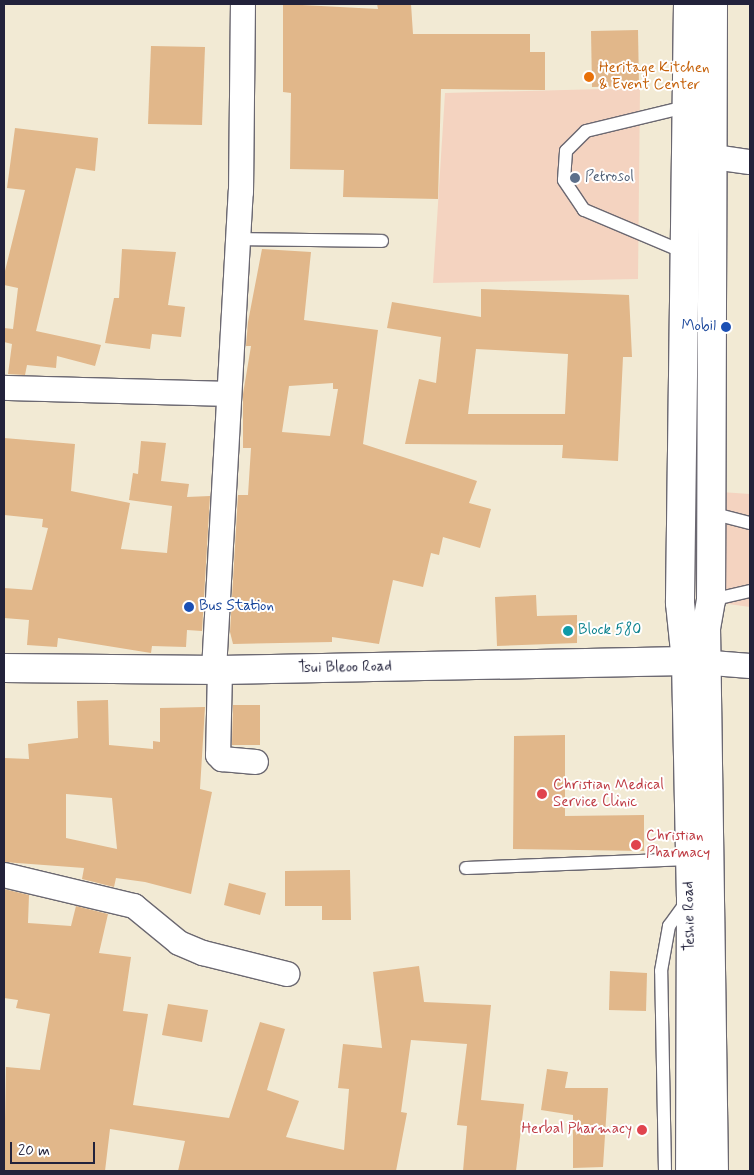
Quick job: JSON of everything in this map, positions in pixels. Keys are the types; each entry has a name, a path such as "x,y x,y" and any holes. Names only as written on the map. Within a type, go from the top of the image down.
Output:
{"main road":[{"path":"688,4 688,254 680,603 697,662"},
{"path":"697,662 710,600 714,157 713,4"},
{"name":"Tsui Bleoo Road","path":"4,668 217,670 697,662"},
{"name":"Teshie Road","path":"690,1171 689,859 697,662"},
{"name":"Teshie Road","path":"697,662 714,1171"}],"street":[{"path":"242,4 238,239 228,394 217,670 218,755 222,760 256,762"},
{"path":"714,157 750,162"},
{"path":"4,388 228,394"},
{"path":"697,662 750,666"},
{"path":"4,875 134,906 180,943 203,954 287,974"}],"lane":[{"path":"688,254 584,210 564,180 566,151 586,131 689,106"},
{"path":"238,239 382,242"},
{"path":"711,513 750,523"},
{"path":"710,600 750,590"},
{"path":"466,868 689,859"},
{"path":"665,1171 661,971 669,926 690,897"}],"shaded area":[{"path":"640,88 638,279 433,283 445,93"},
{"path":"721,492 750,494 750,607 721,603"}],"building":[{"path":"283,4 378,9 377,4 411,4 413,34 530,34 530,52 545,52 545,90 441,89 438,199 343,197 344,170 290,169 291,93 283,92"},
{"path":"638,30 639,86 592,87 591,31"},
{"path":"151,46 205,47 202,125 148,124"},
{"path":"15,128 98,138 95,171 76,168 36,331 101,345 95,366 57,356 56,368 27,365 25,375 8,374 12,344 4,342 4,328 13,329 18,288 4,285 4,275 25,190 7,188"},
{"path":"122,249 176,252 168,305 185,307 181,337 152,334 150,349 105,343 114,298 119,298"},
{"path":"262,249 311,252 304,320 378,330 363,444 477,481 469,503 491,509 480,548 443,537 439,555 431,553 423,587 393,580 379,644 332,637 332,642 233,644 230,632 238,495 248,495 251,448 243,448 243,394 251,346 246,346 248,322","holes":["333,383 333,389 338,389 330,436 282,432 289,386"]},
{"path":"481,289 629,295 632,357 623,357 618,461 562,458 563,445 405,444 419,379 436,383 441,337 387,328 392,302 481,317","holes":["476,349 568,354 565,414 468,414"]},
{"path":"4,438 75,444 71,491 130,503 121,549 167,553 172,506 129,500 133,473 138,474 141,441 166,443 161,481 189,484 187,497 210,496 202,631 187,630 186,647 152,646 151,653 58,638 57,647 27,645 29,620 4,618 4,588 32,590 48,528 42,527 43,519 4,515"},
{"path":"536,595 537,616 577,615 577,643 497,646 495,597"},
{"path":"108,700 109,745 153,749 153,741 160,742 160,708 205,707 200,789 212,792 191,894 145,882 116,878 114,887 82,879 84,868 4,862 4,758 29,759 28,744 78,738 77,701","holes":["66,794 112,798 117,849 66,838"]},
{"path":"233,705 260,705 260,745 232,745"},
{"path":"565,735 565,816 644,815 644,851 513,849 514,736"},
{"path":"350,870 351,920 322,920 322,906 285,906 285,871"},
{"path":"229,883 266,893 260,915 224,905"},
{"path":"4,889 29,895 28,923 71,926 76,906 108,914 99,953 131,957 123,1011 148,1014 133,1105 229,1118 260,1022 285,1029 267,1090 299,1101 286,1137 344,1150 349,1089 338,1088 343,1044 382,1048 373,972 419,966 424,1002 491,1005 481,1100 524,1104 516,1171 463,1171 467,1126 457,1125 467,1044 411,1040 401,1112 407,1113 396,1171 178,1171 185,1141 110,1129 105,1171 4,1171 6,1067 40,1070 50,1014 16,1008 18,1000 4,998"},
{"path":"610,971 647,973 646,1011 609,1010"},
{"path":"168,1004 208,1010 202,1042 162,1035"},
{"path":"547,1069 568,1072 565,1088 608,1088 603,1167 573,1168 573,1115 541,1110"}],"place":[{"name":"Heritage Kitchen & Event Center","path":"589,77"},
{"name":"Petrosol","path":"575,178"},
{"name":"Mobil","path":"726,327"},
{"name":"Bus Station","path":"189,607"},
{"name":"Block 580","path":"568,631"},
{"name":"Christian Medical Service Clinic","path":"542,794"},
{"name":"Christian Pharmacy","path":"636,845"},
{"name":"Herbal Pharmacy","path":"642,1130"}]}
